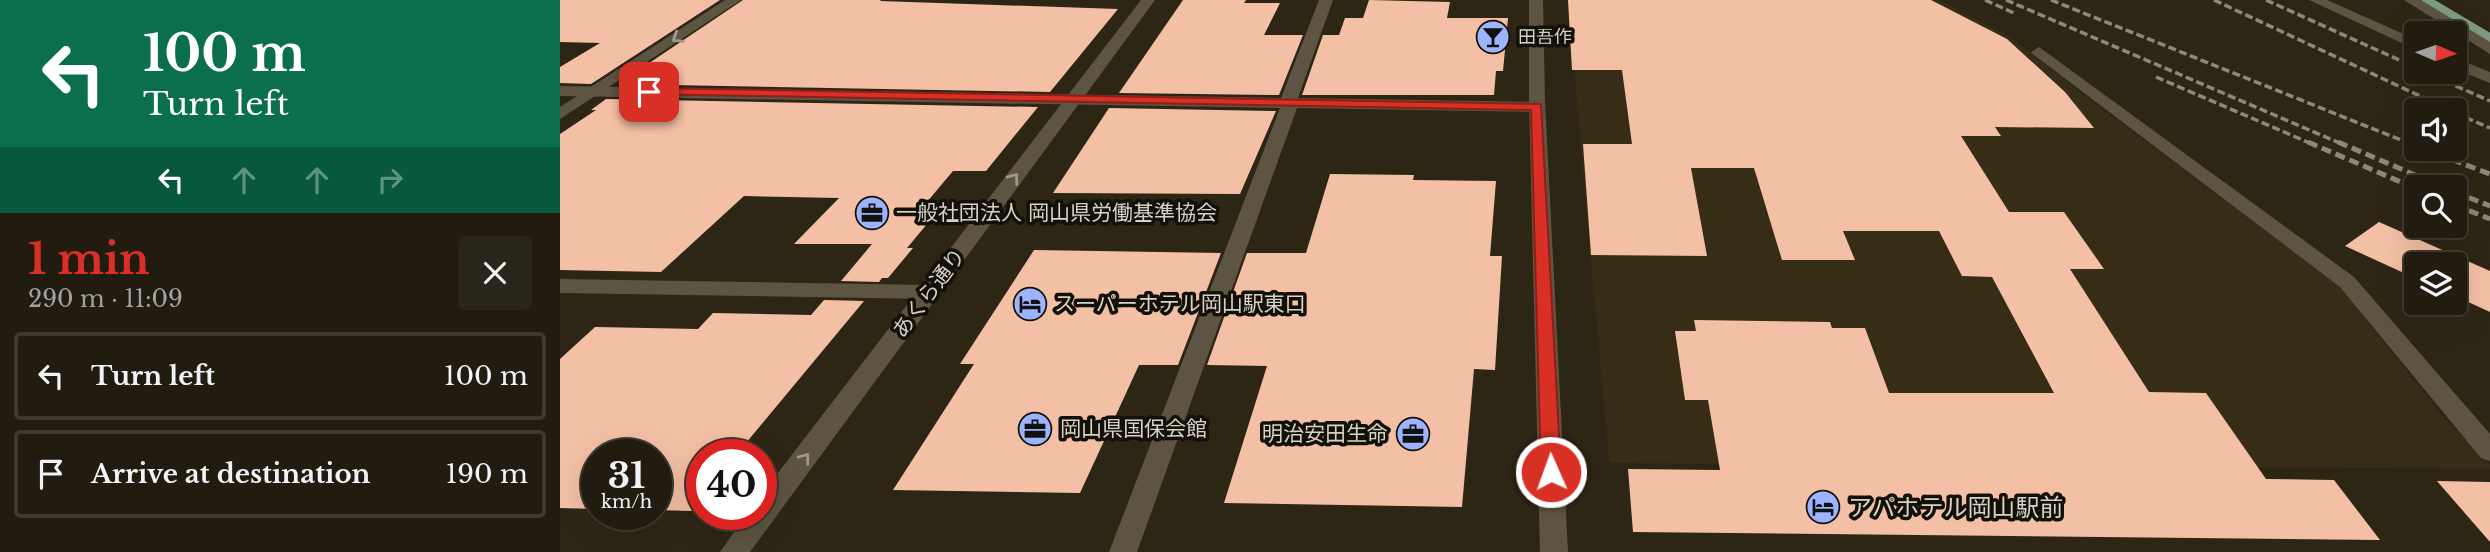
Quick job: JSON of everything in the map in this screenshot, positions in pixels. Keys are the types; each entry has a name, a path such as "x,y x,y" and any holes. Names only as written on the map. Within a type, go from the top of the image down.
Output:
{"street":[{"path":"560,114 734,0"},
{"name":"あくら通り","path":"734,552 1148,0"},
{"path":"1123,552 1288,113 1290,92 1326,0"},
{"path":"1536,0 1537,107 1554,552"},
{"path":"2316,0 2404,40"},
{"path":"2411,0 2490,48"},
{"path":"2438,0 2490,31"},
{"path":"2039,52 2347,282 2490,451"},
{"path":"2468,68 2490,78"},
{"path":"560,90 1537,107"},
{"path":"560,286 929,292"}],"shaded area":[{"path":"1568,0 1939,0 2012,38 2086,97 2339,285 2444,418 2490,464 2490,469 1609,463"}],"building":[{"path":"560,0 720,0 591,84 560,83 560,67 600,43 560,42"},
{"path":"743,0 881,0 1118,9 1050,92 618,84"},
{"path":"1183,0 1280,3 1264,35 1303,35 1279,95 1119,93"},
{"path":"1369,0 1450,2 1447,18 1508,18 1503,71 1496,71 1494,95 1302,95 1323,35 1339,35 1345,18 1363,18"},
{"path":"1568,0 1931,0 2007,39 2065,92 2094,128 1995,127 2001,136 1961,136 2009,212 2064,212 2104,269 2070,269 2149,392 2206,393 2266,479 2334,480 2380,540 1633,532 1628,469 1720,470 1708,400 1685,400 1675,331 1696,331 1694,320 1830,322 1832,328 1865,328 1889,393 2054,393 1992,277 1962,276 1939,231 1843,231 1855,260 1782,260 1754,168 1691,168 1707,256 1591,255 1583,144 1632,144 1622,70 1572,70"},
{"path":"606,99 1038,107 986,171 953,171 916,215 927,224 907,248 913,248 888,278 882,278 879,282 841,281 872,244 794,244 839,198 744,196 661,272 560,270 560,134 596,110 591,110"},
{"path":"1109,108 1276,111 1240,194 1053,193"},
{"path":"1330,174 1414,175 1413,180 1496,181 1490,256 1502,256 1495,370 1474,369 1462,507 1224,503 1267,366 1207,365 1247,253 1306,253"},
{"path":"2379,222 2404,233 2404,238 2415,238 2447,252 2404,252 2404,273 2345,246"},
{"path":"1034,250 1221,253 1178,365 1139,365 1080,493 893,490 974,364 960,364"},
{"path":"2467,261 2490,271 2490,312 2467,301"},
{"path":"824,300 864,301 749,439 686,439 686,511 672,510 672,439 581,439 581,509 560,508 560,359 595,327 698,329 713,313 811,315"},
{"path":"2437,481 2490,482 2490,542"}],"waterway":[{"path":"2426,0 2490,38"}],"railway":[{"path":"1985,0 2016,14"},
{"path":"2006,0 2342,144"},
{"path":"2051,0 2404,141"},
{"path":"2214,0 2424,98"},
{"path":"2266,0 2404,62"},
{"path":"2156,77 2312,144"},
{"path":"2451,84 2490,101"},
{"path":"2467,118 2490,128"},
{"path":"2308,142 2404,183"},
{"path":"2338,142 2415,175"},
{"path":"2456,161 2490,174"},
{"path":"2467,197 2490,206"},
{"path":"2467,210 2490,219"}],"place":[{"name":"田吾作","path":"1493,37"},
{"name":"一般社団法人 岡山県労働基準協会","path":"872,213"},
{"name":"スーパーホテル岡山駅東口","path":"1030,304"},
{"name":"岡山県国保会館","path":"1035,429"},
{"name":"明治安田生命","path":"1413,434"},
{"name":"アパホテル岡山駅前","path":"1823,507"}],"route":[{"path":"649,92 1537,107 1551,472"}]}
